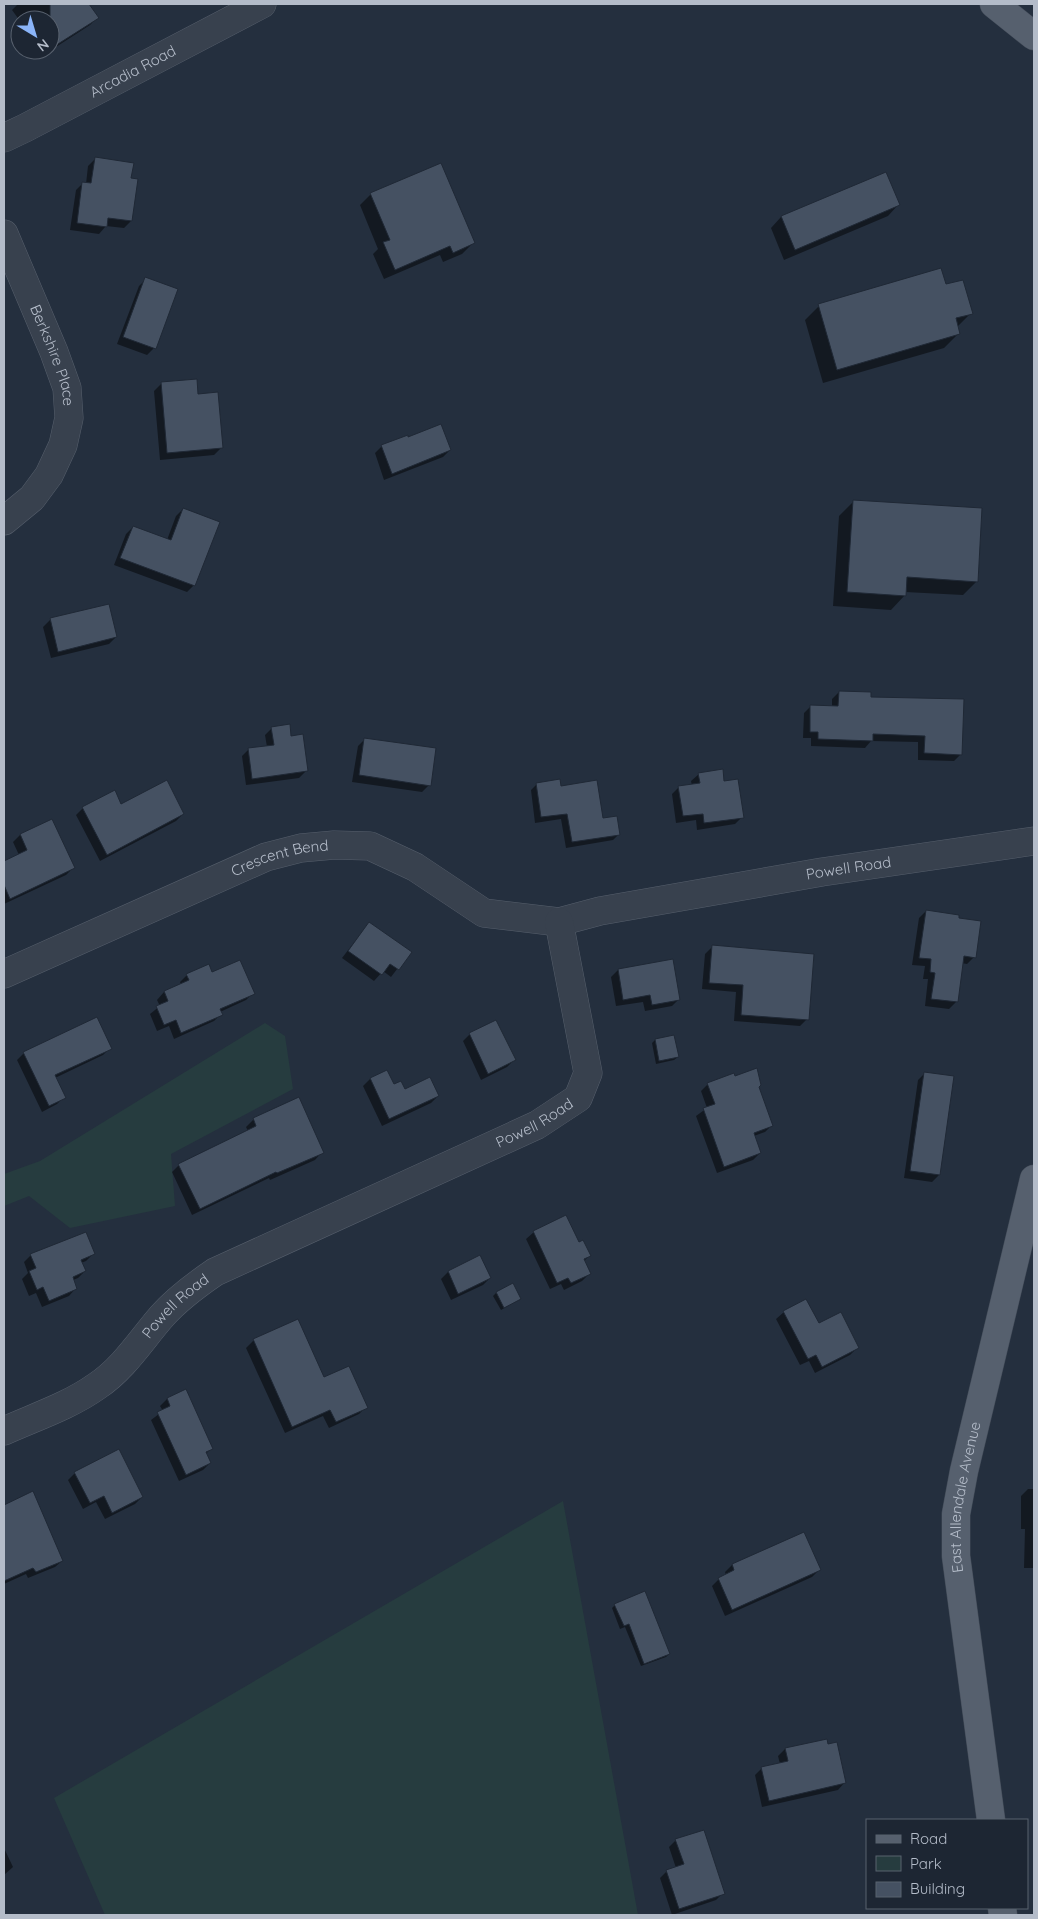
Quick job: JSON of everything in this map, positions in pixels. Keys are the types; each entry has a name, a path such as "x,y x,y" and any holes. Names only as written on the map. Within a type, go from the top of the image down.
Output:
{"main road":[{"path":"994,4 1034,36"},
{"name":"East Allendale Avenue","path":"990,1819 956,1556 956,1514 964,1471 1034,1179"}],"street":[{"name":"Arcadia Road","path":"4,138 262,4"},
{"name":"Berkshire Place","path":"4,234 54,352 67,388 70,418 63,445 49,475 32,498 4,521"},
{"name":"Powell Road","path":"4,1432 72,1401 98,1386 126,1361 162,1316 186,1293 215,1272 537,1125 578,1098 588,1073 560,922 600,911 822,872 1034,841"},
{"name":"Crescent Bend","path":"4,974 266,856 302,848 334,844 370,846 414,867 484,913 560,922"}],"green space":[{"path":"265,1023 285,1036 293,1089 171,1154 175,1206 70,1228 29,1196 4,1206 4,1174 40,1161"},
{"path":"563,1501 638,1915 105,1915 54,1798"}],"building":[{"path":"50,4 89,4 99,18 60,43 60,10 50,10"},
{"path":"95,157 134,163 131,178 138,179 132,221 108,218 107,227 77,223 82,182 91,183"},
{"path":"441,163 475,243 453,253 450,246 395,270 383,242 390,240 370,193"},
{"path":"886,172 900,205 795,250 781,216"},
{"path":"941,268 946,284 963,280 973,314 956,318 960,334 837,370 818,304"},
{"path":"145,277 178,289 156,349 123,337"},
{"path":"197,379 198,394 218,392 223,448 167,453 161,382"},
{"path":"441,424 451,450 392,474 381,445"},
{"path":"853,500 982,508 978,582 907,577 906,596 847,592"},
{"path":"183,508 220,522 195,586 120,558 133,526 171,540"},
{"path":"109,604 117,637 58,652 50,618"},
{"path":"839,691 871,692 871,697 964,699 962,755 924,753 925,736 873,734 873,741 818,739 818,732 810,732 810,705 838,706"},
{"path":"290,724 291,736 303,734 308,771 252,779 248,748 274,745 271,727"},
{"path":"364,738 436,748 431,786 359,775"},
{"path":"723,769 724,781 738,779 744,818 704,823 703,814 683,816 678,786 700,783 698,773"},
{"path":"560,779 561,786 597,780 603,818 617,816 620,835 572,842 567,814 541,817 536,783"},
{"path":"167,780 184,814 107,855 82,807 115,790 121,804"},
{"path":"52,819 75,868 10,899 4,885 4,861 27,850 20,834"},
{"path":"926,910 959,915 959,918 981,921 976,958 964,956 958,1002 931,999 935,973 930,972 931,959 919,958"},
{"path":"369,922 412,952 399,970 390,964 382,975 348,951"},
{"path":"712,945 814,954 809,1020 741,1015 743,985 709,983"},
{"path":"673,959 680,1000 652,1005 650,995 623,1000 618,969"},
{"path":"240,960 255,994 220,1009 223,1015 181,1033 176,1020 164,1025 156,1006 168,1001 164,991 189,980 186,974 209,964 212,972"},
{"path":"97,1017 112,1049 55,1075 66,1098 49,1106 23,1052"},
{"path":"496,1020 516,1060 488,1074 469,1033"},
{"path":"674,1035 679,1057 659,1061 655,1039"},
{"path":"757,1068 761,1085 759,1087 773,1126 754,1133 761,1153 724,1167 703,1108 715,1104 707,1083 734,1073 735,1076"},
{"path":"387,1070 394,1084 401,1081 405,1089 430,1077 439,1096 389,1119 370,1078"},
{"path":"924,1072 954,1076 940,1175 910,1171"},
{"path":"299,1097 324,1153 276,1172 200,1209 178,1164 256,1126 253,1118"},
{"path":"566,1215 579,1242 583,1240 591,1256 584,1259 591,1274 571,1283 568,1278 557,1283 533,1231"},
{"path":"86,1232 95,1254 81,1260 86,1271 73,1277 77,1289 49,1301 43,1287 37,1290 29,1271 36,1268 30,1254"},
{"path":"480,1255 491,1278 458,1294 448,1271"},
{"path":"513,1283 521,1299 504,1308 496,1292"},
{"path":"806,1299 819,1323 841,1312 859,1348 822,1367 816,1355 808,1359 783,1311"},
{"path":"298,1319 324,1377 349,1366 368,1408 336,1422 330,1410 292,1427 253,1339"},
{"path":"186,1389 213,1449 206,1452 211,1463 186,1475 157,1412 170,1406 167,1398"},
{"path":"119,1449 143,1497 112,1513 104,1496 90,1503 74,1472"},
{"path":"33,1491 63,1561 36,1572 33,1568 4,1581 4,1505"},
{"path":"804,1532 821,1570 732,1610 718,1578 734,1570 732,1564"},
{"path":"645,1591 670,1654 644,1664 629,1624 624,1626 614,1604"},
{"path":"827,1739 828,1744 837,1742 846,1783 769,1801 761,1767 788,1761 785,1748"},
{"path":"704,1830 725,1894 679,1909 666,1870 684,1864 675,1839"}]}
